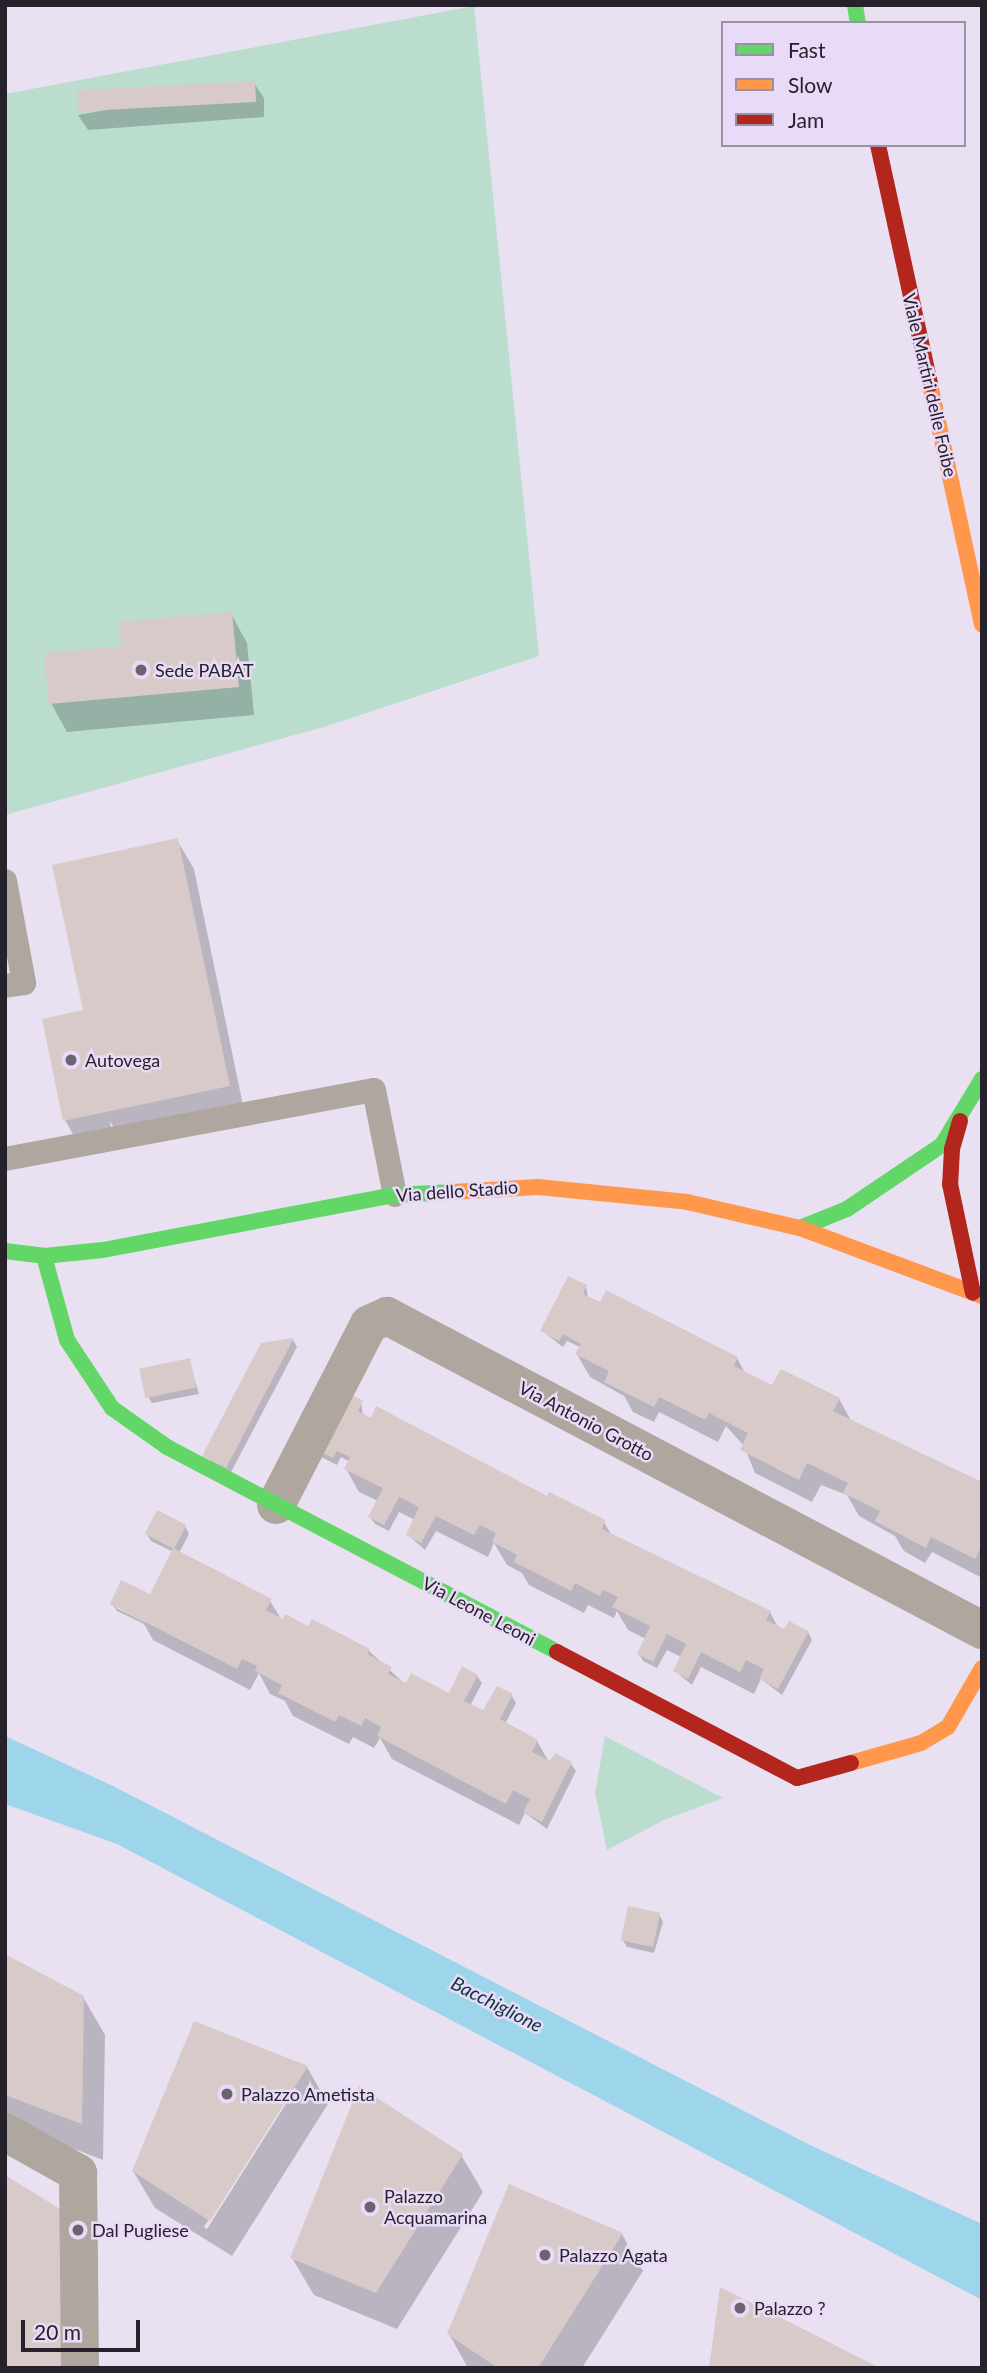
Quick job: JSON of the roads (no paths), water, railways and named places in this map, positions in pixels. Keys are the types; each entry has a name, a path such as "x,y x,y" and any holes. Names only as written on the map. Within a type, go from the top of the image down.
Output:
{"street":[{"name":"Viale Martiri delle Foibe","path":"878,147 982,624"},
{"path":"800,1228 847,1209 912,1169 942,1145 961,1119 982,1079"},
{"path":"961,1119 952,1149 950,1184 978,1294"},
{"name":"Via dello Stadio","path":"5,1251 44,1256 103,1250 395,1195 506,1185 687,1202 800,1228 978,1294"},
{"name":"Via Leone Leoni","path":"44,1256 67,1340 112,1408 166,1447 797,1778 921,1743 948,1727 982,1668"},
{"name":"Via Antonio Grotto","path":"276,1505 369,1324 387,1316 982,1630"},
{"path":"5,2132 78,2173 80,2368"}],"lane":[{"path":"5,881 24,982 5,986"},
{"path":"5,1158 373,1090 395,1195"}],"water":[{"name":"Bacchiglione","path":"5,1736 113,1786 810,2145 982,2224 982,2300 117,1844 5,1804"}],"place":[{"name":"Sede PABAT","path":"141,670"},
{"name":"Autovega","path":"71,1060"},
{"name":"Palazzo Ametista","path":"227,2094"},
{"name":"Palazzo Acquamarina","path":"370,2207"},
{"name":"Dal Pugliese","path":"78,2230"},
{"name":"Palazzo Agata","path":"545,2255"},
{"name":"Palazzo ?","path":"740,2308"}]}
